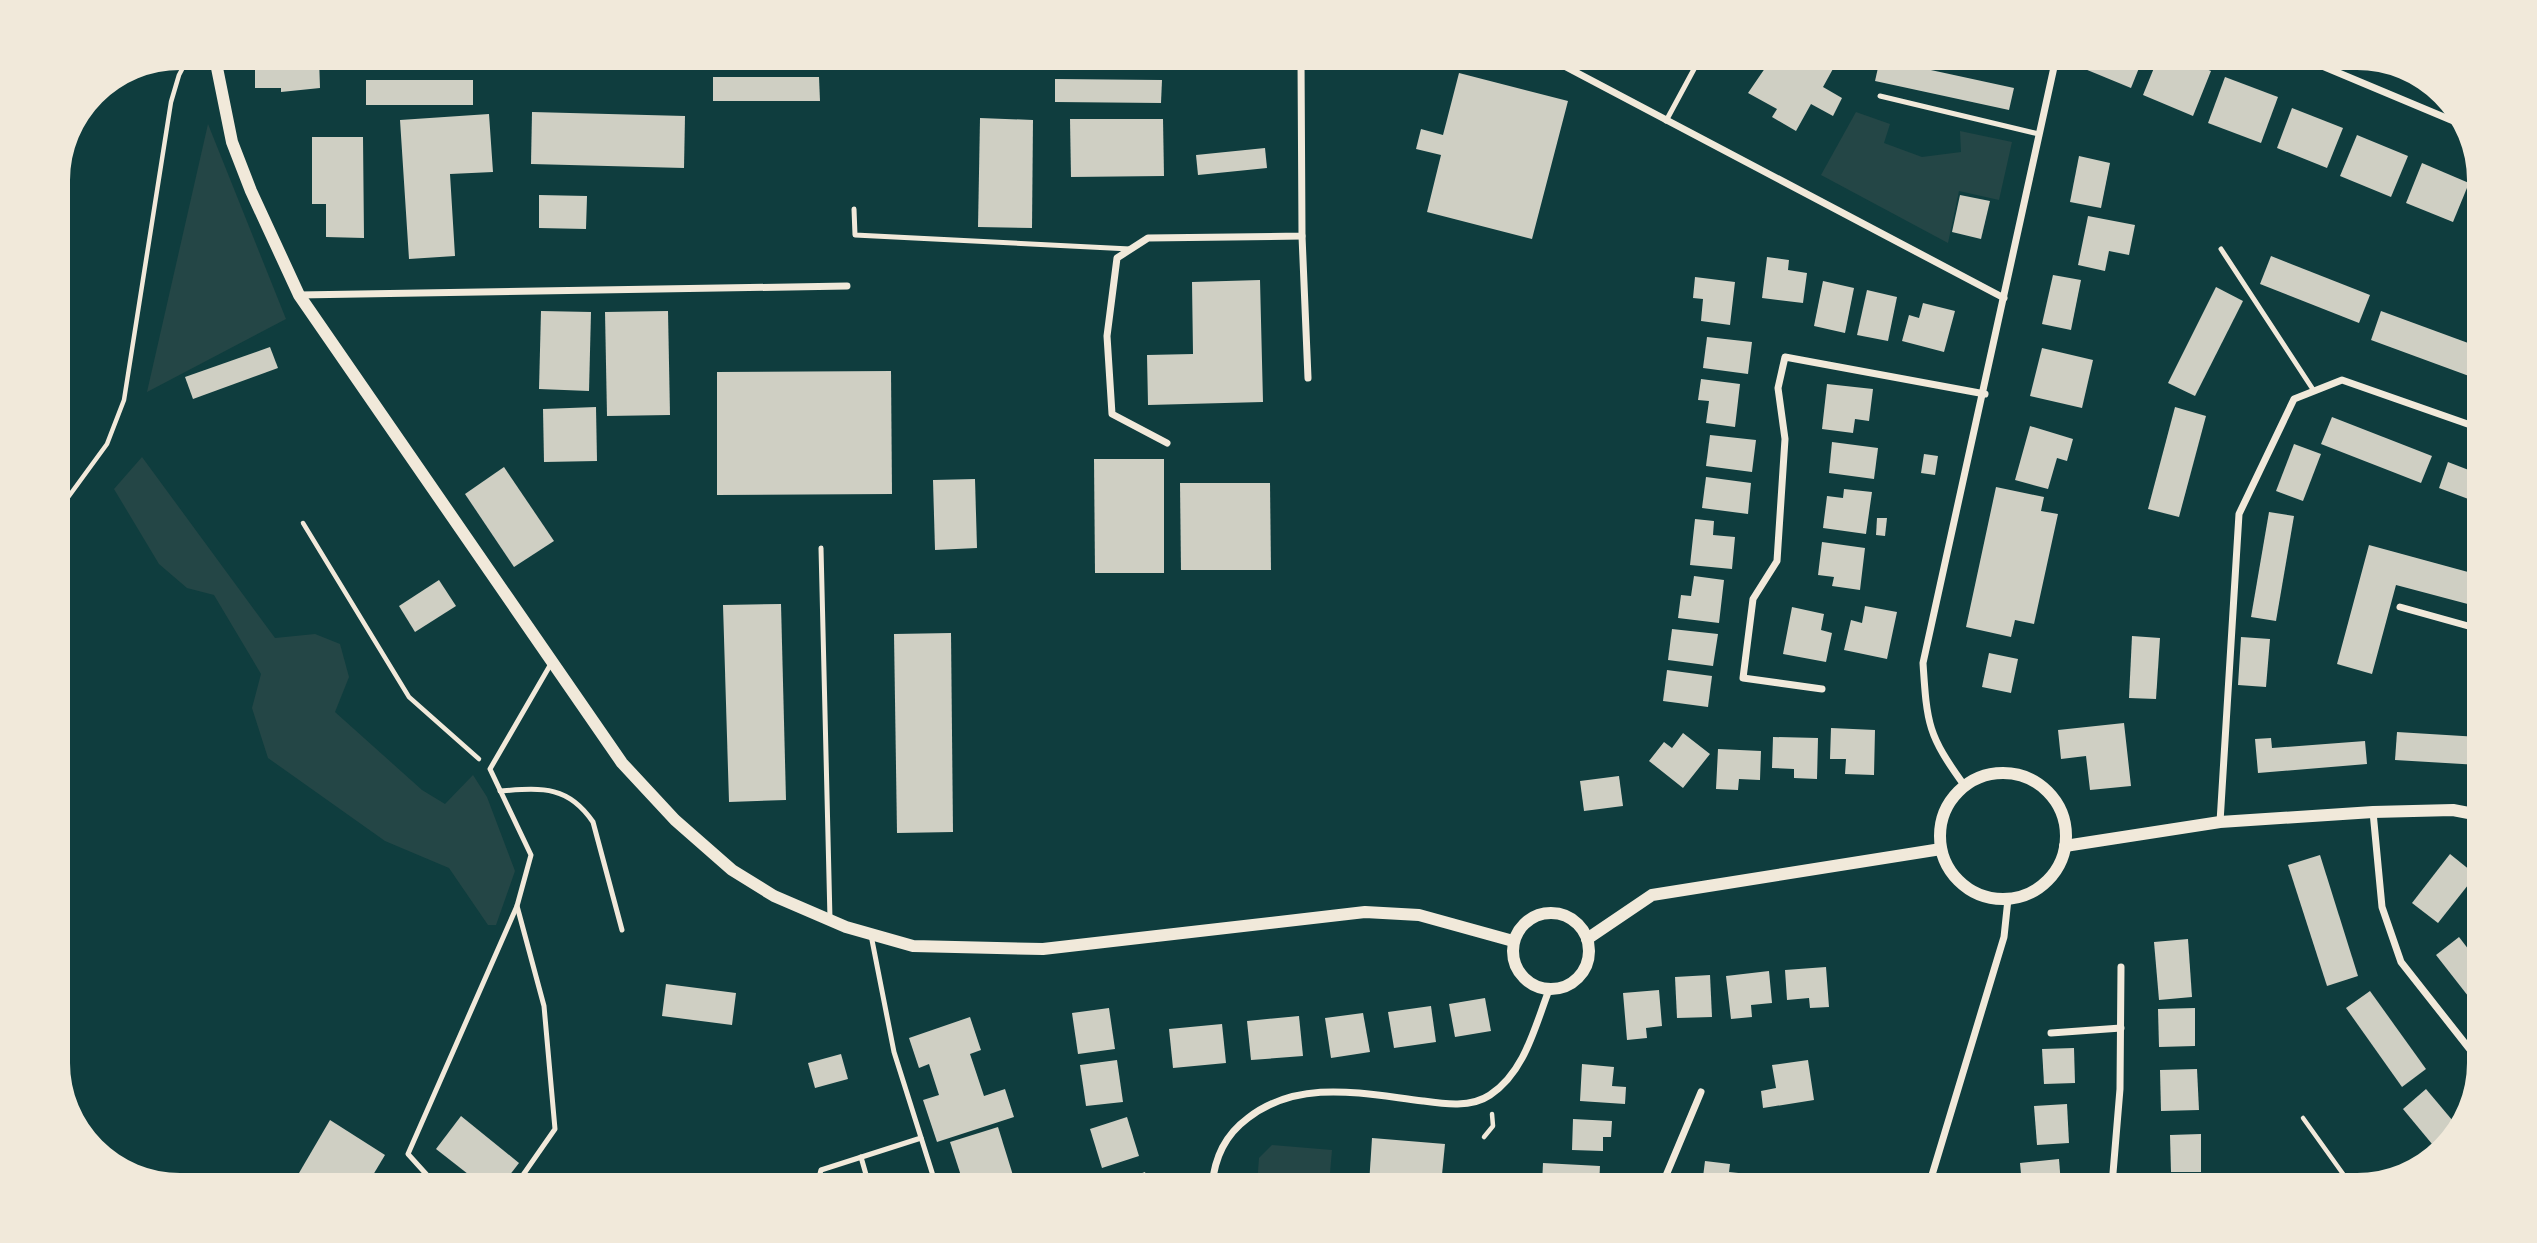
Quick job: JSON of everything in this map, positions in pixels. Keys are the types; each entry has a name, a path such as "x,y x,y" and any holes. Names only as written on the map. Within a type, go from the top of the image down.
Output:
{"street":[{"path":"217,70 232,142 251,191 299,295 622,763 675,820 732,870 774,896 871,935 913,946 1043,949 1365,912 1419,915 1513,941"},
{"path":"1301,70 1302,236 1308,378"},
{"path":"1571,70 2004,298"},
{"path":"1964,785 1940,751 1927,722 1923,663 2053,70"},
{"path":"2332,70 2448,119"},
{"path":"1167,443 1112,414 1107,336 1117,258 1148,238 1302,236"},
{"path":"299,295 847,286"},
{"path":"1822,689 1743,678 1753,599 1777,561 1785,439 1778,388 1785,357 1984,394"},
{"path":"2220,822 2239,514 2294,399 2342,380 2467,424"},
{"path":"2400,607 2467,626"},
{"path":"2004,773 2035,782 2057,804 2065,824 2065,846 2059,865 2046,882 2029,894 2008,899 1973,892 1952,873 1941,849 1940,831 1943,813 1964,785 1983,776 2004,773"},
{"path":"2065,846 2220,822 2373,812 2453,810 2467,813"},
{"path":"2373,812 2382,907 2401,962 2467,1046"},
{"path":"1587,939 1652,895 1941,849"},
{"path":"1933,1173 2004,937 2008,899"},
{"path":"1546,913 1569,916 1587,939 1588,959 1583,971 1571,984 1549,990 1534,986 1522,978 1513,961 1513,941 1529,919 1546,913"},
{"path":"2113,1173 2120,1089 2121,967"},
{"path":"1213,1173 1214,1162 1232,1130 1263,1106 1300,1092 1344,1091 1449,1105 1490,1096 1520,1066 1549,990"},
{"path":"2051,1033 2121,1028"},
{"path":"1667,1173 1701,1092"}],"lane":[{"path":"1666,121 1694,70"},
{"path":"1880,96 2039,134"},
{"path":"854,209 855,235 1130,249"},
{"path":"2221,249 2314,391"},
{"path":"821,548 830,919"},
{"path":"425,1173 408,1154 517,906 531,855 490,769 552,662"},
{"path":"500,791 554,791 568,795 583,807 593,822 622,930"},
{"path":"517,906 544,1006 555,1129 524,1173"},
{"path":"871,935 894,1052 932,1173"},
{"path":"820,1173 821,1170 921,1139"},
{"path":"861,1157 866,1173"}],"path":[{"path":"70,495 107,444 124,400 171,102 183,70"},
{"path":"303,523 409,697 490,769"},
{"path":"1484,1138 1493,1126 1490,1096"},
{"path":"2303,1118 2342,1173"}],"shaded area":[{"path":"1856,112 1890,124 1884,143 1922,157 1961,152 1960,131 2012,142 1999,200 1959,191 1948,243 1821,175"},
{"path":"208,124 286,319 147,392"},
{"path":"142,457 275,638 315,634 340,644 349,677 335,712 422,790 445,804 473,775 487,797 515,871 496,925 488,925 449,868 385,841 268,758 252,708 261,674 214,595 187,588 159,564 114,489"},
{"path":"1272,1145 1332,1150 1330,1173 1258,1173 1259,1158"}],"building":[{"path":"255,70 319,70 320,88 281,92 281,88 255,88"},
{"path":"1764,70 1832,70 1823,87 1842,98 1833,116 1811,104 1796,131 1772,117 1777,109 1748,93"},
{"path":"1878,70 1931,70 2014,88 2009,110 1875,81"},
{"path":"2087,70 2138,70 2131,88"},
{"path":"2153,70 2211,71 2193,116 2143,95"},
{"path":"1459,73 1568,101 1532,239 1427,212 1441,155 1416,149 1421,129 1443,135"},
{"path":"713,77 819,77 820,101 713,101"},
{"path":"2225,77 2278,97 2261,143 2208,123"},
{"path":"1055,79 1162,80 1161,103 1055,102"},
{"path":"366,80 473,80 473,105 366,105"},
{"path":"2292,108 2343,128 2327,168 2277,148"},
{"path":"532,112 685,116 684,168 531,164"},
{"path":"489,114 493,172 450,174 455,256 409,259 400,120"},
{"path":"980,118 1033,120 1032,228 978,227"},
{"path":"1070,119 1163,119 1164,176 1071,177"},
{"path":"2357,135 2408,156 2391,197 2340,176"},
{"path":"312,137 363,137 364,238 326,237 326,204 312,204"},
{"path":"1265,148 1267,168 1198,175 1196,155"},
{"path":"2079,156 2110,163 2101,208 2070,202"},
{"path":"2422,163 2467,182 2453,222 2406,203"},
{"path":"539,195 587,196 586,229 539,228"},
{"path":"1960,195 1990,201 1981,239 1952,232"},
{"path":"2088,216 2135,225 2129,255 2109,251 2105,271 2078,265"},
{"path":"2271,256 2370,295 2359,323 2260,284"},
{"path":"1767,257 1789,260 1788,270 1807,273 1803,303 1762,298"},
{"path":"2053,275 2081,280 2071,330 2042,324"},
{"path":"1695,277 1735,282 1730,325 1701,321 1703,299 1693,298"},
{"path":"1260,280 1263,402 1148,405 1147,355 1193,354 1192,282"},
{"path":"1823,281 1854,288 1845,333 1814,326"},
{"path":"2216,287 2243,301 2195,396 2168,383"},
{"path":"1867,290 1897,297 1888,341 1857,335"},
{"path":"1923,303 1955,311 1944,352 1902,341 1909,315 1919,318"},
{"path":"541,311 591,312 589,391 539,389"},
{"path":"668,311 670,415 607,416 605,312"},
{"path":"2381,311 2467,343 2467,375 2371,340"},
{"path":"1707,337 1752,342 1748,374 1703,368"},
{"path":"270,347 278,368 193,399 185,377"},
{"path":"2042,348 2093,360 2082,408 2030,396"},
{"path":"891,371 892,494 717,495 717,372"},
{"path":"1701,379 1740,384 1735,427 1706,423 1709,401 1698,400"},
{"path":"1827,384 1873,389 1869,421 1855,419 1853,433 1822,429"},
{"path":"596,407 597,461 544,462 543,409"},
{"path":"2175,407 2206,416 2179,517 2148,509"},
{"path":"2332,417 2432,456 2421,483 2321,444"},
{"path":"2030,426 2073,439 2067,461 2057,458 2048,489 2015,480"},
{"path":"1710,435 1756,440 1752,472 1706,466"},
{"path":"1832,442 1878,448 1874,479 1829,473"},
{"path":"2294,444 2321,454 2303,501 2276,491"},
{"path":"1924,454 1938,456 1935,475 1921,473"},
{"path":"1094,459 1164,459 1164,573 1095,573"},
{"path":"2448,462 2467,469 2467,498 2439,488"},
{"path":"504,467 554,541 514,567 465,494"},
{"path":"1706,477 1751,483 1748,514 1702,508"},
{"path":"975,479 977,548 935,550 933,480"},
{"path":"1180,483 1270,483 1271,570 1181,570"},
{"path":"1996,487 2044,497 2041,511 2058,514 2034,624 2015,620 2011,637 1966,627"},
{"path":"1844,489 1872,492 1866,534 1823,528 1827,496 1843,498"},
{"path":"2269,512 2294,516 2276,621 2251,617"},
{"path":"1877,518 1887,518 1885,536 1876,535"},
{"path":"1695,519 1714,521 1713,535 1735,537 1732,569 1690,565"},
{"path":"1822,542 1865,548 1860,590 1832,586 1834,577 1818,575"},
{"path":"2369,545 2467,572 2467,604 2396,585 2372,674 2337,664"},
{"path":"1694,576 1724,580 1719,623 1678,618 1681,595 1691,596"},
{"path":"439,580 456,606 415,632 399,606"},
{"path":"781,604 786,800 729,802 723,605"},
{"path":"1865,606 1897,612 1887,659 1844,650 1851,620 1862,623"},
{"path":"1792,607 1824,614 1821,630 1832,633 1826,662 1783,654"},
{"path":"1672,629 1718,634 1713,666 1668,660"},
{"path":"951,633 953,832 897,833 894,634"},
{"path":"2132,636 2160,638 2156,699 2129,698"},
{"path":"2241,637 2270,639 2266,687 2238,685"},
{"path":"1989,653 2018,659 2011,693 1982,687"},
{"path":"1667,670 1712,676 1708,707 1663,701"},
{"path":"2124,723 2131,786 2090,790 2086,756 2061,759 2058,730"},
{"path":"1831,728 1875,730 1874,775 1845,774 1846,759 1830,759"},
{"path":"2397,732 2467,736 2467,764 2395,760"},
{"path":"1683,733 1710,754 1683,788 1649,761 1664,742 1672,748"},
{"path":"1773,737 1818,738 1817,779 1794,778 1794,769 1772,768"},
{"path":"2271,738 2272,748 2365,741 2367,764 2258,773 2255,739"},
{"path":"1718,749 1761,751 1760,780 1739,779 1738,790 1716,789"},
{"path":"1619,776 1623,806 1584,811 1580,781"},
{"path":"2450,854 2467,868 2467,886 2438,923 2412,903"},
{"path":"2320,855 2358,976 2327,986 2288,865"},
{"path":"2459,937 2467,947 2467,995 2436,955"},
{"path":"2188,939 2192,997 2159,1000 2154,942"},
{"path":"1826,967 1829,1007 1810,1008 1809,998 1787,1000 1785,970"},
{"path":"1769,971 1772,1003 1751,1005 1752,1017 1731,1019 1726,976"},
{"path":"1710,975 1712,1017 1677,1018 1675,977"},
{"path":"666,984 736,993 732,1025 662,1016"},
{"path":"1659,990 1662,1026 1646,1028 1647,1038 1627,1040 1623,993"},
{"path":"2370,991 2426,1069 2402,1087 2346,1008"},
{"path":"1485,998 1491,1031 1455,1037 1449,1004"},
{"path":"1431,1006 1436,1042 1394,1048 1388,1012"},
{"path":"1109,1008 1115,1049 1078,1054 1072,1013"},
{"path":"2195,1008 2195,1046 2159,1047 2158,1009"},
{"path":"1363,1013 1370,1052 1331,1058 1325,1018"},
{"path":"1299,1016 1303,1056 1251,1060 1247,1021"},
{"path":"970,1017 981,1050 970,1054 984,1096 1005,1089 1014,1117 937,1142 923,1100 939,1095 929,1064 919,1068 909,1038"},
{"path":"1222,1024 1226,1063 1173,1068 1169,1029"},
{"path":"2074,1048 2075,1083 2044,1084 2042,1049"},
{"path":"841,1054 848,1079 815,1088 808,1063"},
{"path":"1117,1060 1123,1102 1086,1106 1080,1065"},
{"path":"1808,1060 1814,1100 1763,1108 1761,1091 1776,1088 1772,1065"},
{"path":"1582,1064 1614,1067 1612,1086 1626,1087 1625,1104 1580,1101"},
{"path":"2197,1069 2199,1110 2161,1111 2160,1070"},
{"path":"2426,1089 2451,1119 2431,1143 2403,1109"},
{"path":"2067,1104 2069,1143 2037,1145 2034,1106"},
{"path":"461,1116 519,1163 511,1173 467,1173 436,1149"},
{"path":"1127,1117 1139,1156 1102,1168 1090,1129"},
{"path":"1573,1119 1612,1121 1611,1137 1603,1137 1603,1151 1572,1150"},
{"path":"330,1120 385,1155 374,1173 299,1173"},
{"path":"998,1127 1012,1173 960,1173 950,1142"},
{"path":"2201,1134 2201,1172 2171,1172 2170,1135"},
{"path":"1372,1138 1445,1144 1442,1173 1370,1173"},
{"path":"2059,1159 2060,1173 2021,1173 2020,1163"},
{"path":"1705,1161 1730,1164 1729,1172 1738,1173 1704,1173"},
{"path":"1543,1163 1600,1166 1600,1173 1543,1173"}]}
